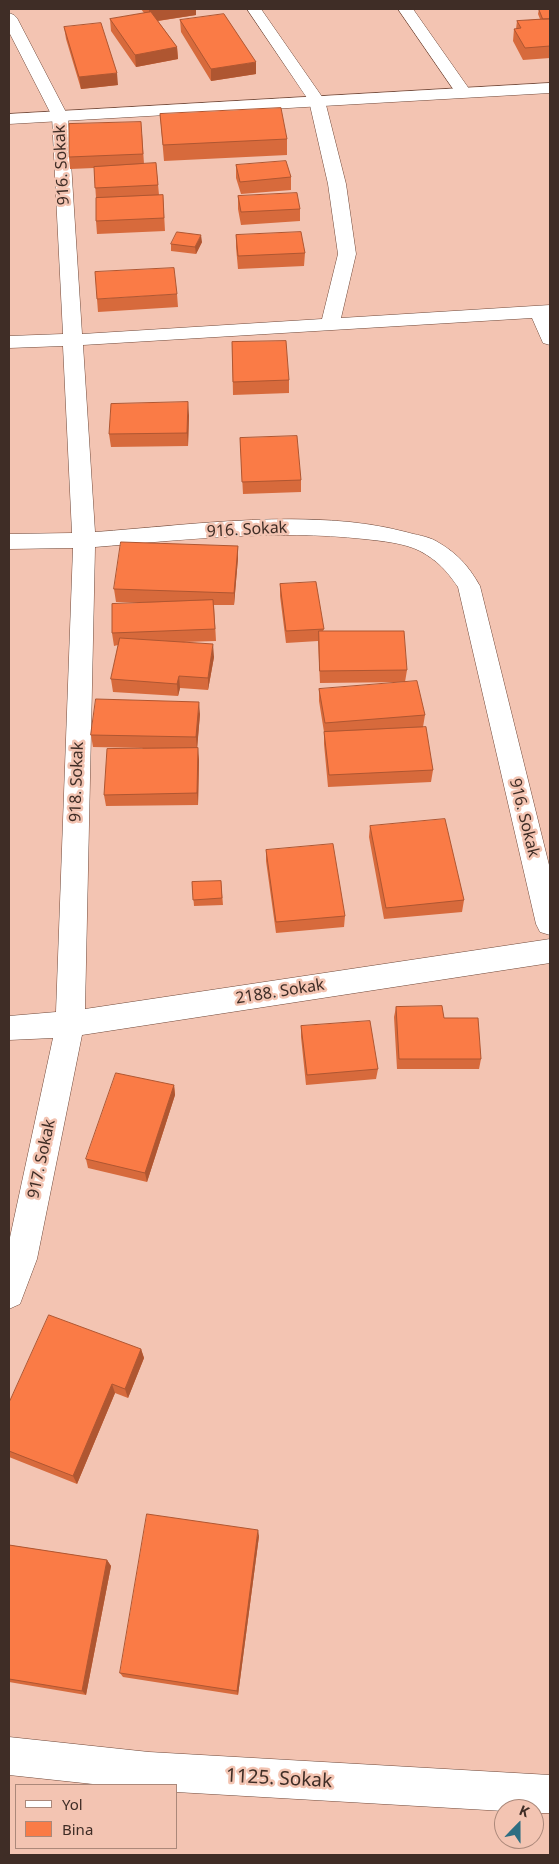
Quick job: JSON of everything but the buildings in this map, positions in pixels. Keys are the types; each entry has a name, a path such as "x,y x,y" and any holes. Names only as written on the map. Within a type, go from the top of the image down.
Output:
{"street":[{"path":"254,9 317,101 337,184 347,254 330,325"},
{"path":"405,9 464,93"},
{"path":"9,18 60,116"},
{"path":"9,119 550,88"},
{"name":"916. Sokak","path":"60,116 84,540 268,527 342,529 386,534 426,545 453,563 469,586 550,924"},
{"path":"9,342 73,340 545,312 550,339"},
{"path":"9,542 84,540"},
{"name":"918. Sokak","path":"70,1024 84,540"},
{"name":"2188. Sokak","path":"9,1028 70,1024 550,951"},
{"name":"917. Sokak","path":"9,1293 21,1259 70,1024"},
{"name":"1125. Sokak","path":"9,1756 149,1771 550,1794"}]}
